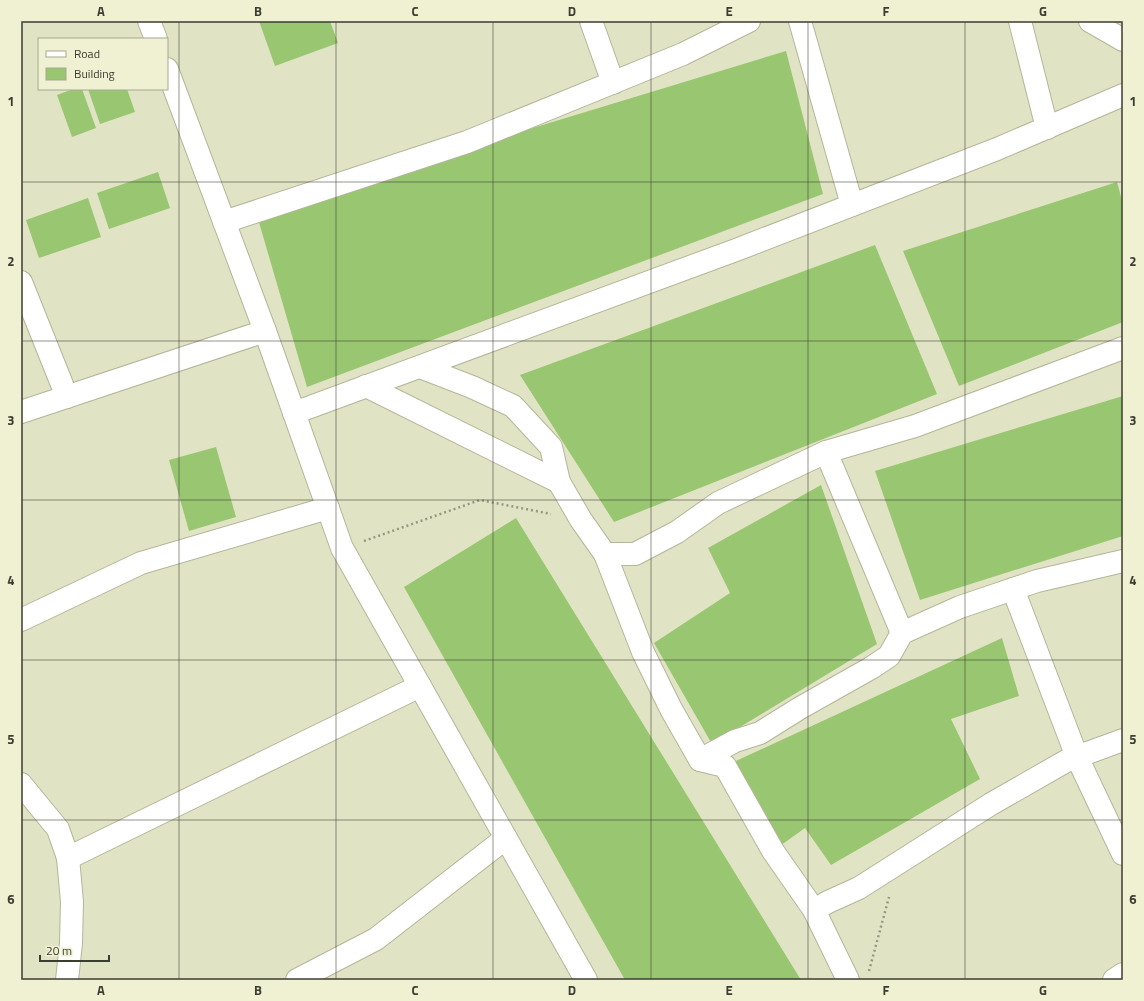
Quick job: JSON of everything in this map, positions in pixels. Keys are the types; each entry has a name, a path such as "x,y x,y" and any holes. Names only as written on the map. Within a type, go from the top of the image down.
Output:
{"street":[{"path":"149,21 156,38"},
{"path":"591,21 613,83"},
{"path":"224,222 467,142 683,54 749,21"},
{"path":"800,21 852,205"},
{"path":"1020,21 1047,128"},
{"path":"1090,21 1123,40"},
{"path":"168,72 265,331 342,548 586,980"},
{"path":"294,413 721,256 997,149 1123,95"},
{"path":"21,282 67,396"},
{"path":"21,412 265,331"},
{"path":"605,554 635,554 677,532 718,503 826,452 915,426 1123,348"},
{"path":"420,367 472,387 513,406 551,447 559,482 581,520 605,554 643,652 670,709 700,760 725,766 772,851 814,910 848,980"},
{"path":"366,386 559,482"},
{"path":"826,452 902,633"},
{"path":"21,620 141,563 328,508"},
{"path":"700,760 735,741 760,733 800,708 871,668 889,656 902,633 960,607 1037,581 1123,561"},
{"path":"1013,589 1077,757 1123,854"},
{"path":"68,858 420,686"},
{"path":"814,910 859,888 991,804 1068,760 1123,740"},
{"path":"21,784 58,829 68,858 72,902 67,980"},
{"path":"298,980 376,939 506,838"},
{"path":"1114,980 1123,974"}],"path":[{"path":"342,548 480,500 581,520"},
{"path":"869,973 897,863"}],"building":[{"path":"259,21 330,21 338,43 275,66"},
{"path":"786,51 823,194 307,387 256,212"},
{"path":"70,90 82,90 96,128 72,137 57,95"},
{"path":"88,90 127,90 135,112 100,124"},
{"path":"158,172 170,208 109,229 97,193"},
{"path":"1117,182 1123,204 1123,322 959,386 903,251"},
{"path":"88,198 101,237 39,258 26,220"},
{"path":"875,245 937,394 614,522 520,375"},
{"path":"1123,396 1123,536 920,600 875,471"},
{"path":"216,447 236,517 189,531 169,460"},
{"path":"821,485 877,644 712,744 654,643 730,593 708,548"},
{"path":"516,518 801,980 625,980 404,587"},
{"path":"1002,638 1019,696 951,719 980,779 831,865 805,828 773,851 725,766"}]}
